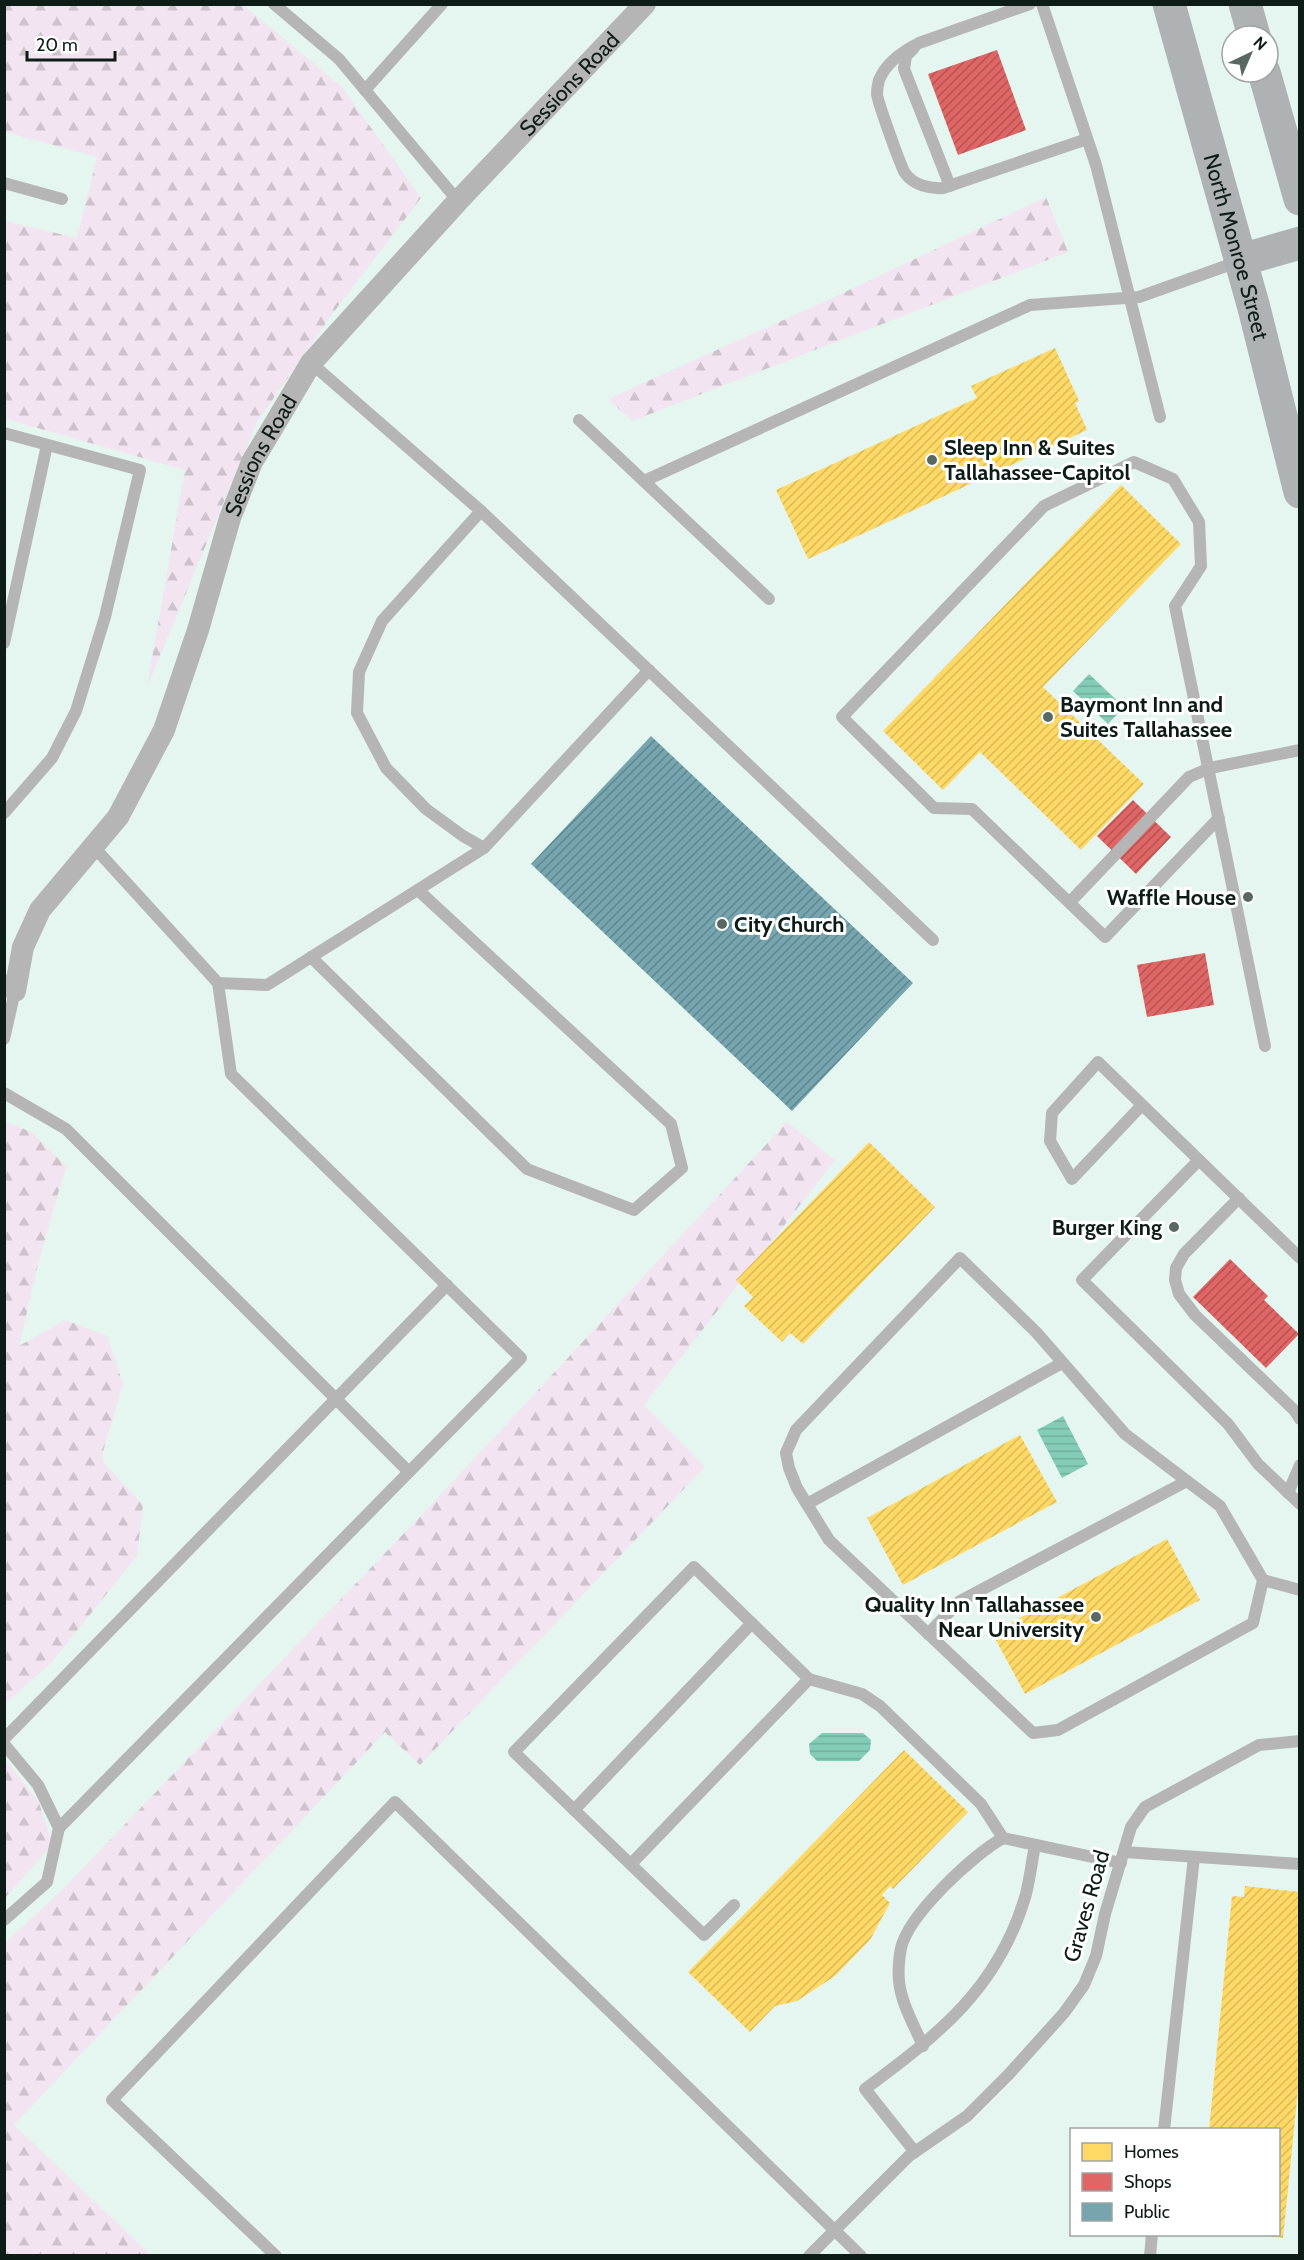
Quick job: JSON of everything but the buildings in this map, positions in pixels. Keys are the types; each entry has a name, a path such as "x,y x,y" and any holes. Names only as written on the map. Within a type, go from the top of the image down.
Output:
{"highway":[{"name":"North Monroe Street","path":"1168,4 1254,308 1299,492"},
{"path":"1245,4 1251,24"},
{"path":"1267,84 1299,199"},
{"path":"1241,260 1299,243"}],"street":[{"name":"Sessions Road","path":"10,986 23,947 40,910 118,817 164,730 198,630 230,518 252,462 311,363 458,201 645,4"}],"lane":[{"path":"274,4 339,59 458,201"},
{"path":"365,90 442,4"},
{"path":"1030,4 919,43 903,51 890,64 879,81 877,96 906,174 917,183 932,189 950,186 1087,139"},
{"path":"1042,4 1096,165 1160,417"},
{"path":"919,43 906,56 904,69 950,186"},
{"path":"4,183 62,199"},
{"path":"644,481 1030,305 1139,297 1241,260"},
{"path":"311,363 481,512 933,940"},
{"path":"579,420 769,599"},
{"path":"4,433 140,470 105,616 76,711 52,758 4,813"},
{"path":"4,643 47,445"},
{"path":"1219,818 1106,936 972,809 934,808 842,717 1044,506 1134,462 1173,479 1199,522 1201,566 1175,606 1210,768 1265,1046"},
{"path":"481,512 382,621 359,672 357,713 386,768 426,809 484,848"},
{"path":"218,982 267,985 484,848 649,670"},
{"path":"1070,902 1189,777 1210,768 1299,750"},
{"path":"4,1920 47,1882 60,1828 521,1358 231,1074 218,982 93,846"},
{"path":"311,957 527,1169 634,1209 682,1168 671,1124 418,890"},
{"path":"4,1039 10,986"},
{"path":"1142,1105 1072,1179 1050,1141 1052,1113 1098,1062 1299,1258"},
{"path":"4,1093 66,1129 409,1472"},
{"path":"1199,1160 1082,1280 1228,1424 1258,1464 1299,1504"},
{"path":"1239,1198 1184,1254 1176,1268 1177,1287 1185,1304 1195,1315 1294,1411 1299,1419"},
{"path":"960,1258 1036,1332 1125,1434 1187,1481 1220,1506 1263,1580 1253,1623 1058,1730 1033,1733 829,1540 793,1478 786,1453 796,1430 960,1258"},
{"path":"4,1738 447,1285"},
{"path":"807,1504 1062,1363"},
{"path":"1288,1493 1299,1465"},
{"path":"928,1634 960,1601 1187,1481"},
{"path":"734,1905 704,1935 514,1752 694,1567 809,1679 861,1694 880,1706 981,1804 1003,1838 1035,1845 1122,1857 1194,1857 1299,1864"},
{"path":"1263,1580 1299,1590"},
{"path":"574,1810 752,1623"},
{"path":"631,1864 809,1679"},
{"name":"Graves Road","path":"809,2256 915,2152 967,2116 1009,2074 1071,2004 1084,1985 1096,1956 1105,1914 1131,1827 1145,1807 1259,1745 1299,1741"},
{"path":"4,1744 38,1785 60,1828"},
{"path":"276,2256 111,2100 395,1802 861,2256"},
{"path":"923,2046 904,2003 898,1981 901,1947 917,1918 967,1863 1003,1838"},
{"path":"915,2152 865,2089 923,2046 961,2010 983,1984 1009,1938 1026,1894 1035,1845"},
{"path":"1164,2128 1194,1857"},
{"path":"1150,2256 1152,2236"}],"green space":[{"path":"5,5 243,5 342,87 421,198 333,313 257,422 147,687 185,470 5,417 5,221 77,238 97,157 5,132"},
{"path":"1046,197 1068,252 632,421 608,399 830,299"},
{"path":"5,1122 32,1132 66,1166 39,1260 19,1346 65,1320 107,1336 123,1384 102,1455 105,1464 143,1505 137,1556 51,1663 5,1704"},
{"path":"787,1122 835,1160 644,1405 705,1467 420,1765 385,1732 14,2125 151,2255 5,2256 5,1943 62,1890 433,1503"},
{"path":"5,1759 39,1803 53,1844 5,1898"}],"shaded area":[{"path":"1089,674 1124,707 1108,724 1073,691"},
{"path":"1063,1416 1088,1464 1062,1478 1037,1430"},
{"path":"822,1733 863,1733 871,1740 870,1750 859,1761 817,1761 810,1754 809,1744"}],"place":[{"name":"Sleep Inn & Suites Tallahassee-Capitol","path":"932,460"},
{"name":"Baymont Inn and Suites Tallahassee","path":"1048,717"},
{"name":"Waffle House","path":"1248,897"},
{"name":"City Church","path":"722,924"},
{"name":"Burger King","path":"1174,1227"},
{"name":"Quality Inn Tallahassee Near University","path":"1096,1617"}]}
